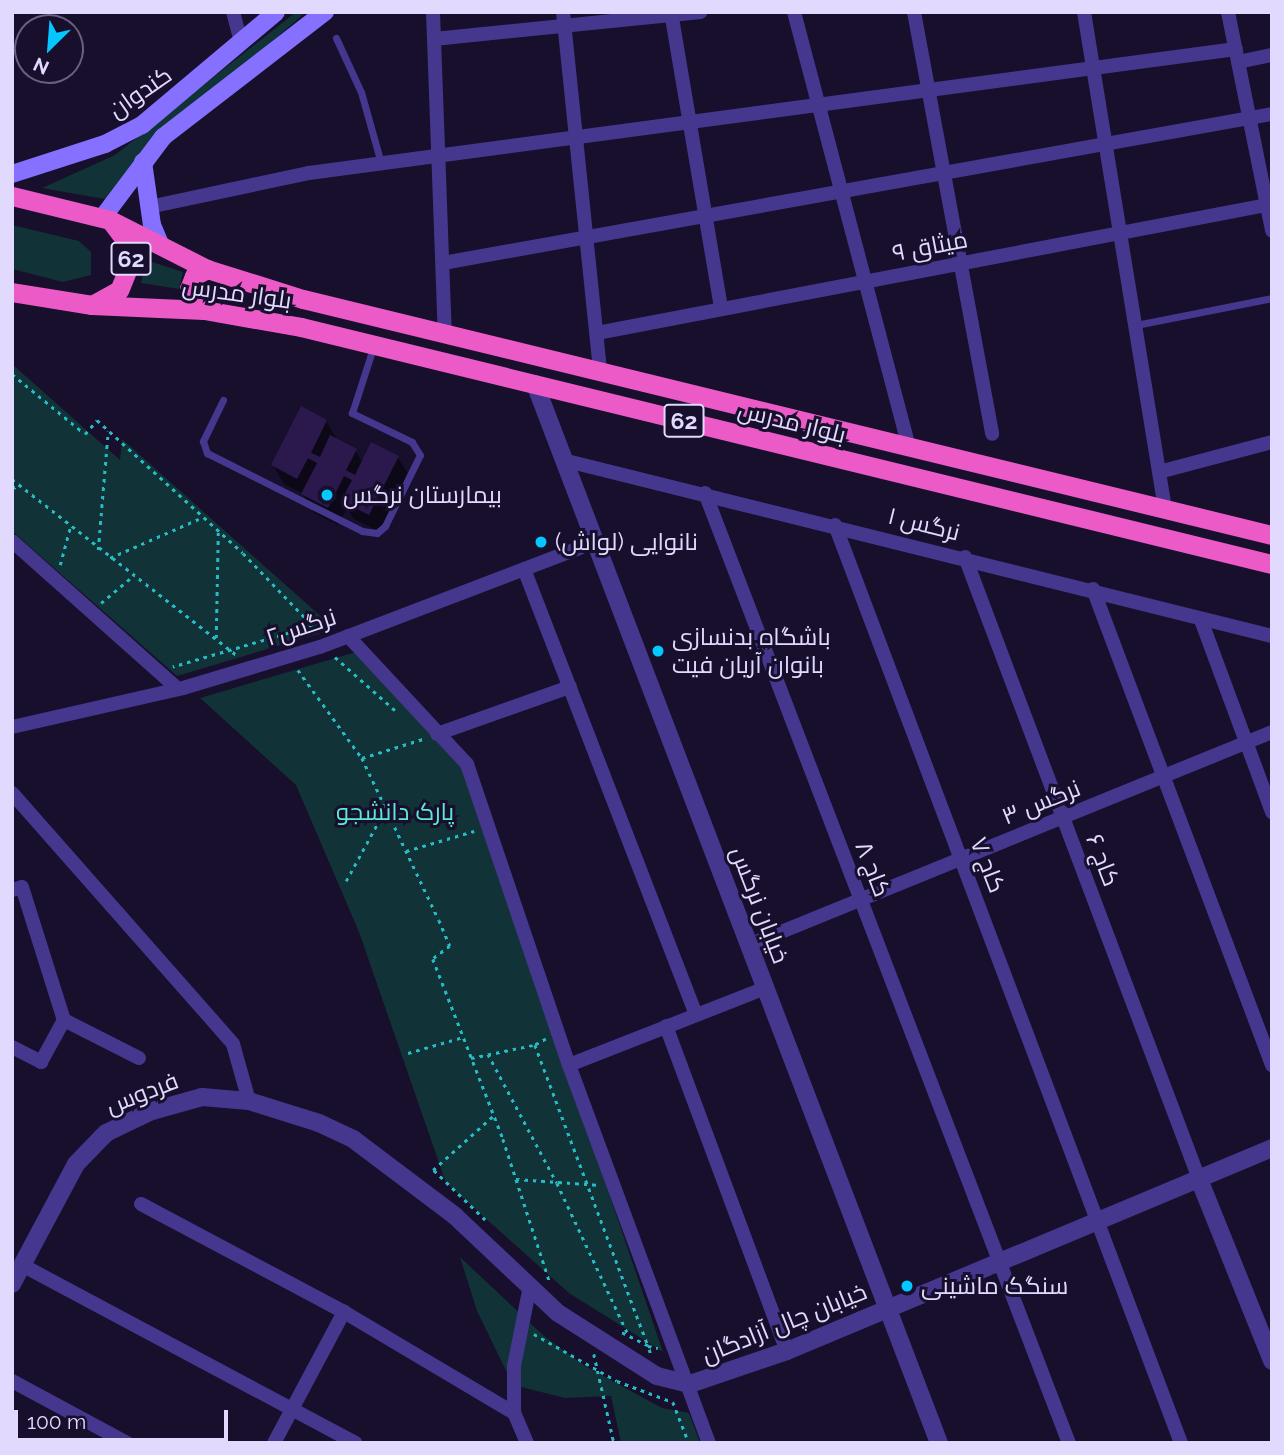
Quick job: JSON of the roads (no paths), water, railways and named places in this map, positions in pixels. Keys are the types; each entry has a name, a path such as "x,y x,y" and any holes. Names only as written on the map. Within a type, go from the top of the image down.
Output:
{"highway":[{"name":"62","path":"12,197 106,218 129,245 128,276 113,295 92,305 12,292"},
{"name":"بلوار مدرس","path":"106,218 207,269 303,299 1272,536"},
{"path":"204,310 192,302 189,289 194,276 207,269"},
{"name":"بلوار مدرس","path":"92,305 204,310 374,344 1272,564"}],"main road":[{"name":"کندوان","path":"12,174 105,144 142,125 276,12"},
{"name":"کندوان","path":"106,218 143,162 190,114 325,12"},
{"path":"143,162 149,206 161,246"}],"street":[{"path":"233,12 241,41"},
{"path":"433,12 445,332"},
{"path":"434,38 564,19 701,12"},
{"path":"794,12 909,446"},
{"path":"914,12 992,434"},
{"path":"1084,12 1165,509"},
{"path":"1228,12 1269,204 1272,231"},
{"path":"672,14 721,309"},
{"path":"564,19 600,370"},
{"path":"149,206 309,173 382,163 1093,68 1272,55"},
{"path":"443,263 842,191 944,176 1272,114"},
{"name":"میثاق ۹","path":"597,333 1269,204"},
{"name":"خیابان نرگس","path":"534,384 939,1443"},
{"path":"1159,472 1272,442"},
{"name":"نرگس ۱","path":"563,460 965,557 1201,620 1272,636"},
{"name":"کاج ۸","path":"705,493 1069,1443"},
{"name":"کاج ۷","path":"835,525 1181,1443"},
{"path":"12,541 178,689"},
{"name":"نرگس۲","path":"13,724 178,689 249,668 348,636 595,542"},
{"name":"کاج ۶","path":"965,557 1199,1179"},
{"path":"524,569 696,1014"},
{"path":"1093,589 1272,1065"},
{"path":"1201,620 1272,812"},
{"path":"348,636 432,736 467,764 569,1065 690,1384 709,1443"},
{"path":"432,736 570,687"},
{"name":"نرگس ۳","path":"749,945 1272,732"},
{"path":"12,793 233,1044 249,1101"},
{"path":"12,890 22,887 64,1020 139,1058"},
{"path":"569,1065 765,988"},
{"path":"12,1046 41,1062 64,1020"},
{"path":"666,1026 787,1351"},
{"name":"فردوس","path":"12,1284 76,1164 106,1133 152,1111 202,1097 249,1101 319,1123 353,1139 399,1171"},
{"name":"خیابان چال آزادگان","path":"399,1171 536,1281 591,1335 657,1376 690,1384 787,1351 1272,1148"},
{"path":"1199,1179 1272,1361"},
{"path":"141,1203 344,1312 514,1413"},
{"path":"22,1265 355,1443"},
{"path":"527,1443 514,1413 514,1366 536,1281"},
{"path":"274,1443 344,1312"},
{"path":"12,1381 127,1443"}],"lane":[{"path":"336,38 362,92 382,163"},
{"path":"1135,326 1272,298"},
{"path":"223,400 203,441 207,453 362,531 377,533 385,527 420,456 412,442 352,412 374,344"}],"place":[{"name":"بیمارستان نرگس","path":"327,495"},
{"name":"نانوایی (لواش)","path":"541,542"},
{"name":"باشگاه بدنسازی بانوان آریان فیت","path":"658,651"},
{"name":"سنگک ماشینی","path":"907,1286"}],"park label":[{"name":"پارک دانشجو","path":"395,812"}]}
